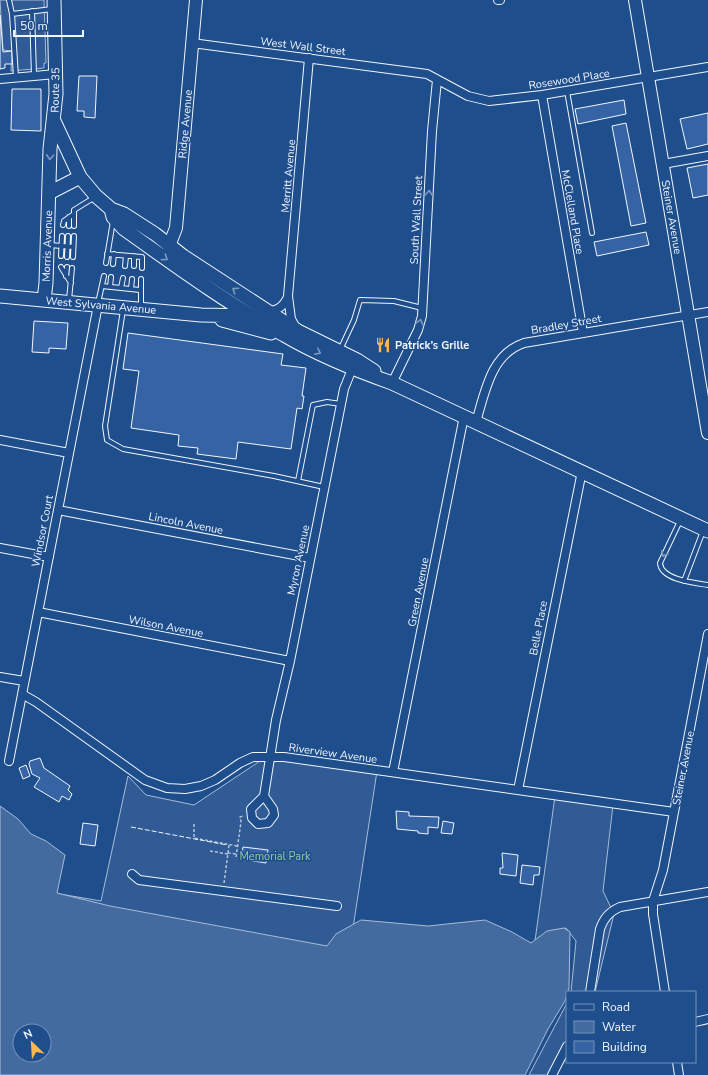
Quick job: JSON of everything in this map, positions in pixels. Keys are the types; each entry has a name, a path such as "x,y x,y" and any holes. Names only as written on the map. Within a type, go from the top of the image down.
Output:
{"main road":[{"name":"Route 35","path":"54,4 56,74 54,121 80,177 112,213"},
{"name":"Morris Avenue","path":"44,300 48,244 50,149 54,121"},
{"path":"49,193 80,177"},
{"path":"112,213 124,214 267,312 298,331 357,360 392,383"},
{"path":"112,213 124,229 146,252 285,336 352,369 392,383 464,416 706,530"},
{"name":"West Sylvania Avenue","path":"0,296 201,315 252,316 267,319 298,331"},
{"name":"West Sylvania Avenue","path":"201,315 285,336"}],"street":[{"name":"Ridge Avenue","path":"169,246 176,228 196,0"},
{"name":"Steiner Avenue","path":"635,0 688,315 704,388 708,433"},
{"name":"West Wall Street","path":"192,43 427,74 437,80"},
{"name":"Merritt Avenue","path":"298,331 291,319 288,296 309,58"},
{"name":"Rosewood Place","path":"437,80 468,96 478,100 489,101 542,95 708,67"},
{"path":"0,79 56,74"},
{"name":"South Wall Street","path":"392,383 418,330 422,308 432,131 437,80"},
{"name":"McClelland Place","path":"542,95 583,333"},
{"path":"663,164 708,156"},
{"path":"267,312 280,309 288,296"},
{"name":"Windsor Court","path":"9,761 98,305"},
{"name":"Bradley Street","path":"476,422 491,376 499,361 507,351 524,343 708,312"},
{"name":"Myron Avenue","path":"264,796 276,720 290,661 344,389 352,369"},
{"name":"Green Avenue","path":"393,772 464,416"},
{"path":"0,440 69,453"},
{"name":"Belle Place","path":"518,790 582,472"},
{"name":"Lincoln Avenue","path":"58,510 310,558"},
{"path":"0,548 49,557"},
{"name":"Wilson Avenue","path":"38,612 290,661"},
{"name":"Steiner Avenue","path":"653,901 660,882 708,634"},
{"path":"0,677 24,682"},
{"name":"Riverview Avenue","path":"22,694 36,702 145,780 167,788 185,789 201,786 215,780 240,763 253,757 284,757 674,812"},
{"path":"264,796 273,809 272,819 268,823 258,824 252,818 250,813 254,805 264,796"},
{"path":"132,874 140,880 337,906"},
{"path":"590,991 600,929 605,918 610,912 620,907 708,892"},
{"path":"653,901 653,914 665,991"},
{"path":"696,1022 708,1019"},
{"path":"552,1075 566,1048"},
{"path":"677,1063 679,1075"}],"lane":[{"path":"9,0 12,14 16,77"},
{"path":"12,14 32,11 54,4"},
{"path":"32,11 34,76"},
{"path":"567,91 592,232"},
{"path":"74,226 74,210 96,196"},
{"path":"106,263 112,213"},
{"path":"63,225 64,221 74,214"},
{"path":"68,218 69,226"},
{"path":"61,256 62,236"},
{"path":"67,257 68,236"},
{"path":"73,257 74,236"},
{"path":"48,244 73,247"},
{"path":"107,254 134,256 146,252"},
{"path":"142,268 146,252"},
{"path":"113,264 114,254"},
{"path":"125,266 126,256"},
{"path":"134,256 134,266"},
{"path":"61,267 71,283"},
{"path":"66,276 67,267"},
{"path":"68,302 72,268"},
{"path":"98,305 104,276"},
{"path":"110,287 111,277"},
{"path":"121,288 123,278"},
{"path":"131,289 132,279"},
{"path":"141,279 141,309"},
{"path":"102,286 140,290"},
{"path":"340,351 354,320 360,300 394,301 422,308"},
{"path":"124,308 105,426 107,440 123,449 324,487"},
{"path":"298,481 312,405 327,402 341,404"},
{"path":"681,518 660,563 664,572 677,579 708,585"},
{"path":"684,581 706,530"}],"path":[{"path":"236,857 241,822 240,817 250,813"},
{"path":"194,824 194,838 237,846"},
{"path":"223,891 229,845"},
{"path":"210,852 236,854"}],"shaded area":[{"path":"0,0 44,0 46,63 44,63 44,68 11,71 12,51 3,50"},
{"name":"Memorial Park","path":"266,757 377,771 353,928 329,955 109,918 60,894 101,901 128,776 146,795 194,805"},
{"path":"555,796 613,805 603,891 614,914 595,991 571,991 576,941 566,928 547,933 534,948"},
{"path":"566,1005 566,1051 554,1075 529,1075"}],"water":[{"path":"0,806 18,819 31,834 46,841 65,855 57,893 110,906 327,946 336,934 361,920 428,926 485,920 512,932 531,943 547,931 564,928 570,932 569,988 568,991 566,991 565,1001 548,1029 525,1075 0,1075"}],"building":[{"path":"0,15 3,52 12,51 12,64 5,64 5,68 0,69"},
{"path":"79,76 97,76 95,118 84,117 84,111 77,111"},
{"path":"12,89 41,89 41,131 11,130"},
{"path":"624,100 626,114 578,124 575,109"},
{"path":"708,113 708,144 687,149 680,119"},
{"path":"626,123 646,223 631,226 612,126"},
{"path":"708,164 708,195 693,198 687,168"},
{"path":"646,232 649,245 597,256 594,242"},
{"path":"34,321 68,323 66,349 49,348 49,353 32,352"},
{"path":"128,333 283,354 281,365 306,368 302,396 304,396 302,409 297,408 291,449 238,442 236,459 197,454 198,448 178,446 179,435 131,428 139,371 123,369"},
{"path":"40,758 44,768 70,786 68,790 72,794 69,800 62,796 59,802 34,787 40,778 32,774 29,764 30,761"},
{"path":"26,765 30,776 23,779 19,768"},
{"path":"396,811 409,812 409,816 439,817 438,828 428,827 428,834 418,833 418,831 397,829"},
{"path":"443,821 454,823 452,834 441,833"},
{"path":"83,823 98,825 95,846 80,844"},
{"path":"243,847 268,850 266,863 241,859"},
{"path":"502,853 518,855 516,876 500,874 500,868 503,868"},
{"path":"522,865 540,867 539,875 534,875 533,885 520,883"}],"fence":[{"path":"131,827 227,845"}],"place":[{"name":"Patrick’s Grille","path":"383,345"}]}
